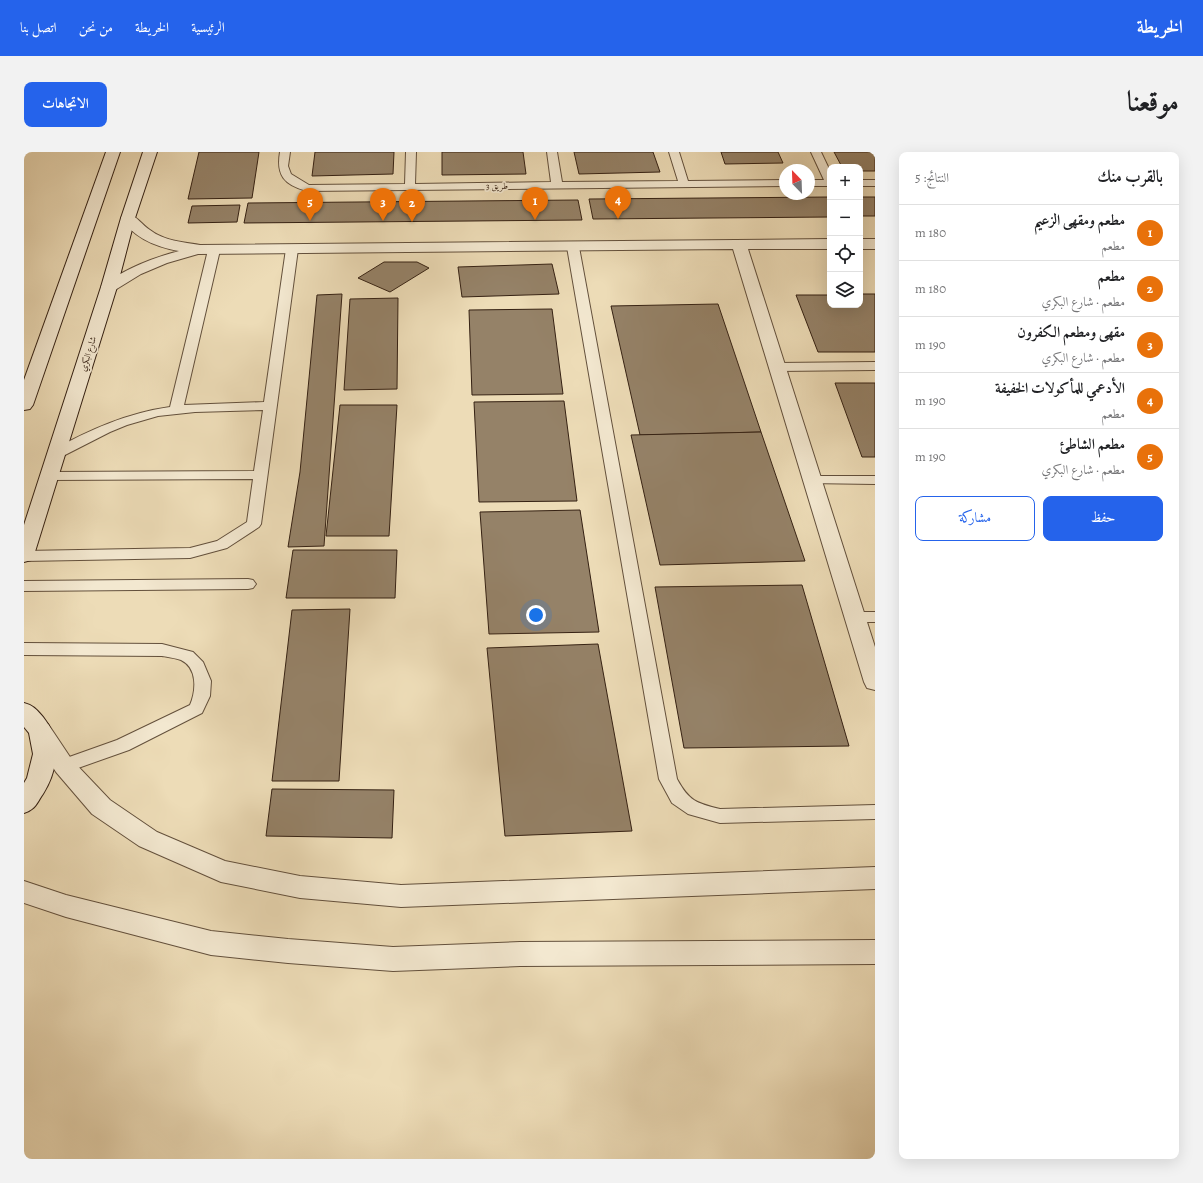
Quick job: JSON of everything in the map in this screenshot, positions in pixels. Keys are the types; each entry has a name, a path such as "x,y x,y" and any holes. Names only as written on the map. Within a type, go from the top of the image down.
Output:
{"street":[{"path":"24,405 113,152"},
{"name":"شارع البكري","path":"24,555 109,287 128,218 150,152"},
{"path":"128,218 145,234 165,244 207,250 827,244"},
{"path":"863,244 875,244"},
{"path":"739,245 875,682"},
{"path":"109,287 135,271 162,260 207,250"},
{"path":"24,711 40,730 64,766 101,807 148,839 221,871 300,887 401,896 875,878"},
{"path":"24,803 39,780 45,754 40,730"},
{"path":"24,892 66,906 211,943 288,951 393,959 520,954 875,952"}],"lane":[{"name":"طريق 3","path":"285,152 282,166 287,176 291,181 307,188 779,184"},
{"path":"410,187 411,152"},
{"path":"552,152 557,185"},
{"path":"674,152 684,184"},
{"path":"816,152 827,176"},
{"path":"815,183 827,182"},
{"path":"863,183 875,183"},
{"path":"573,247 668,779 678,798 694,808 720,816 875,812"},
{"path":"24,555 190,553 222,545 254,524 269,406 292,249"},
{"path":"176,410 207,250"},
{"path":"778,367 875,366"},
{"path":"56,454 89,436 122,422 159,412 198,407 269,406"},
{"path":"50,476 260,474"},
{"path":"812,480 875,480"},
{"path":"24,586 248,584"},
{"path":"855,617 875,617"},
{"path":"24,649 162,650 187,656 197,666 203,681 202,696 196,709 178,720 123,744 64,766"}],"building":[{"path":"199,152 259,152 252,198 188,199"},
{"path":"315,152 394,152 393,174 312,176"},
{"path":"442,152 523,152 526,174 442,175"},
{"path":"574,152 653,152 660,172 579,174"},
{"path":"721,152 778,152 783,163 725,164"},
{"path":"834,152 875,152 875,171 863,171 863,164 840,164"},
{"path":"779,197 779,200 815,200 815,197 827,197 827,217 593,219 589,199"},
{"path":"863,197 875,197 875,216 863,216"},
{"path":"578,200 582,220 244,223 248,203"},
{"path":"240,205 237,222 188,223 192,206"},
{"path":"384,262 417,262 429,268 390,292 358,278"},
{"path":"552,264 559,294 462,297 458,267"},
{"path":"342,294 324,546 288,547 300,472 317,295"},
{"path":"863,294 875,294 875,352 818,352 796,295 827,295 827,308 863,308"},
{"path":"398,298 397,389 344,390 350,299"},
{"path":"718,304 761,432 640,435 611,306"},
{"path":"552,309 563,394 472,395 469,310"},
{"path":"835,383 875,383 875,457 862,457"},
{"path":"564,401 577,501 479,502 474,402"},
{"path":"340,405 397,405 389,536 326,536"},
{"path":"761,432 805,561 660,565 631,435"},
{"path":"580,510 599,632 489,634 480,512"},
{"path":"293,550 397,550 395,598 286,598"},
{"path":"802,585 849,746 684,748 655,587"},
{"path":"350,609 339,781 272,781 292,610"},
{"path":"598,644 632,831 505,836 487,648"},
{"path":"272,789 394,790 392,838 266,836"}],"place":[{"name":"الأدعمي للمأكولات الخفيفة","path":"618,219"},
{"name":"مطعم ومقهى الزعيم","path":"535,220"},
{"name":"مطعم الشاطئ","path":"310,221"},
{"name":"مقهى ومطعم الكفرون","path":"383,221"},
{"name":"مطعم","path":"412,222"}]}
